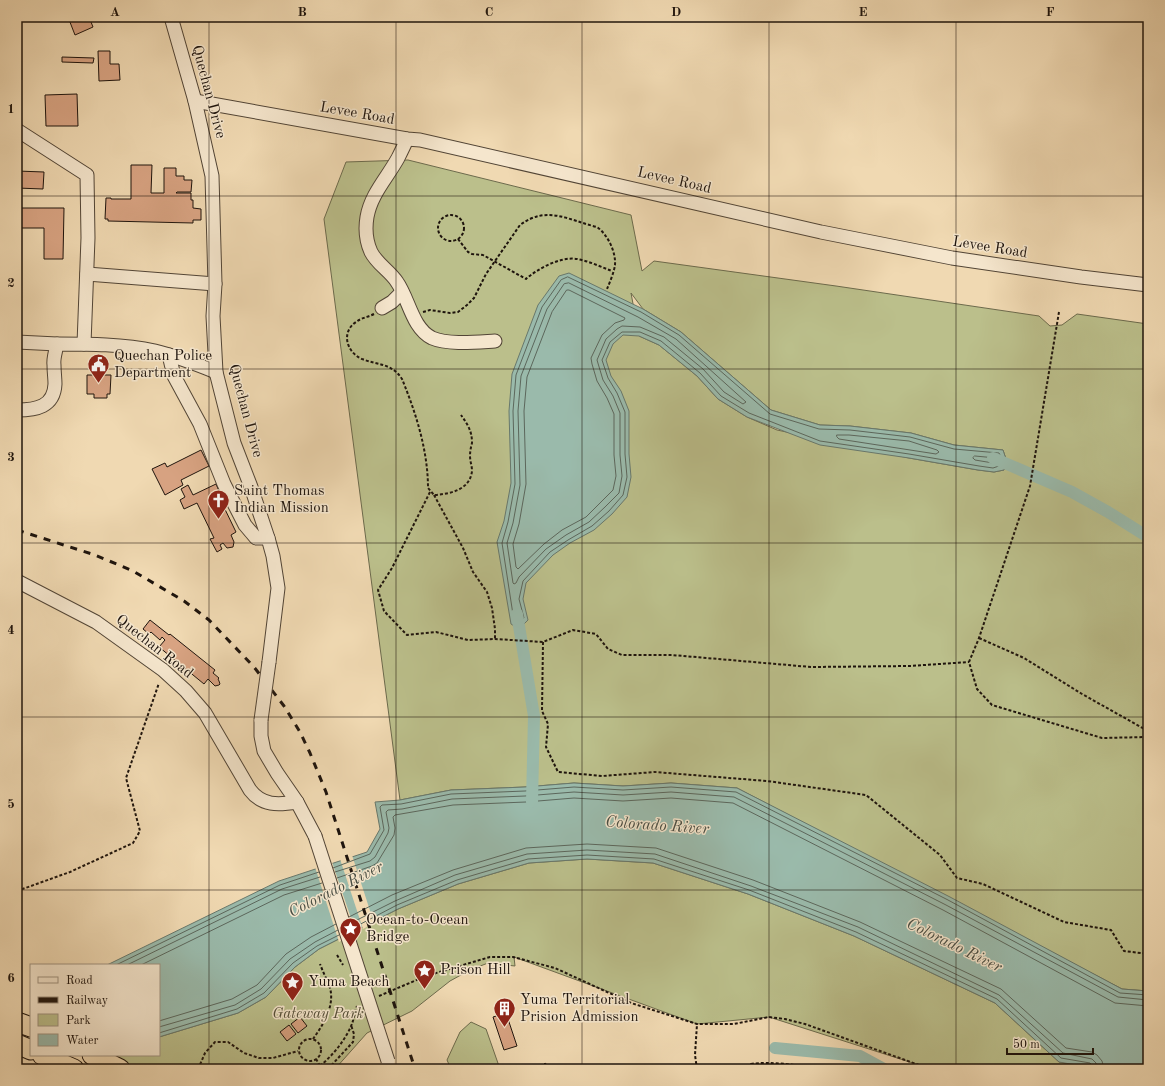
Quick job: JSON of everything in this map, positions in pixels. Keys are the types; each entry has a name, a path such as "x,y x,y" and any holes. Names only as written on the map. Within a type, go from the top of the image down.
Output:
{"highway":[{"path":"17,1022 30,1027"},
{"path":"17,1044 30,1050"},
{"path":"44,1056 74,1069"},
{"path":"94,1056 120,1069"}],"street":[{"name":"Quechan Drive","path":"171,17 195,101 212,176 215,284 213,316 216,372 234,443 268,538 273,556 278,588 261,720 261,736 264,751 297,802 315,836 389,1065"},
{"name":"Levee Road","path":"195,101 428,142 821,232 944,257 1148,285"},
{"path":"18,132 87,175 88,238 84,344"},
{"path":"407,139 398,159 386,175 370,204 366,233 367,242 372,254 397,282 417,324 430,337 441,341 495,341"},
{"path":"87,274 215,284"},
{"path":"382,308 392,302 402,292"},
{"path":"17,342 118,346 154,351 216,372"},
{"path":"17,410 31,410 46,405 53,397 55,384 54,363 57,344"},
{"path":"169,356 174,376 200,424 224,484 245,526 256,538 268,538"},
{"name":"Quechan Road","path":"17,580 96,622 163,670 186,691 205,713 253,795 262,801 271,804 278,805 297,802"}],"path":[{"path":"446,215 455,215 462,220 464,229 458,239 454,241 445,240 439,234 438,225 442,218 446,215"},
{"path":"458,239 468,252 472,254 483,254 526,279 535,272 561,260 575,259 613,271"},
{"path":"1059,312 1030,486 980,638 969,662 977,689 992,705 1102,738 1148,737"},
{"path":"430,492 392,568 378,590 384,611 407,635 436,632 468,640 495,639 543,642 573,630 596,634 608,649 622,655 672,655 811,667 910,666 969,662"},
{"path":"434,495 463,548 473,572 486,592 492,608 496,629 495,639"},
{"path":"980,638 1024,658 1082,694 1148,731"},
{"path":"543,642 542,711 548,724 546,747 558,772 602,776 655,772 767,781 866,795 940,855 957,878 983,884 1064,922 1111,930 1124,951 1148,954"},
{"path":"17,891 70,872 133,843 140,831 126,778 163,670"},
{"path":"377,997 426,976 490,957 513,957 555,968 631,1003 697,1024 734,1024 769,1016 785,1019 833,1034 927,1069"},
{"path":"313,1039 322,1026 329,1010 330,990 320,964"},
{"path":"316,1069 326,1061 340,1044 351,1025 356,1006 363,1003"},
{"path":"697,1024 695,1055 697,1069"},
{"path":"328,1069 353,1042 354,1034 351,1025"},
{"path":"310,1038 317,1040 321,1047 320,1054 316,1059 308,1061 302,1058 298,1051 300,1044 310,1038"},
{"path":"198,1068 205,1053 216,1042 228,1042 244,1053 259,1058 273,1058 298,1051"},
{"path":"316,1059 320,1066"},
{"path":"750,1069 751,1064 759,1063 807,1066 817,1069"}],"green space":[{"path":"408,160 631,215 642,271 654,261 1039,316 1050,326 1062,325 1077,314 1148,324 1148,991 1122,989 737,788 671,783 623,786 574,783 525,787 451,790 400,800 324,219 346,162","holes":["631,293 643,309 681,332 771,410 820,425 850,426 911,433 954,445 1003,450 1007,462 1004,470 994,472 978,470 909,458 777,430 747,417 718,399 697,376 659,345 639,336"]},
{"name":"Gateway Park","path":"587,859 653,863 748,894 854,936 995,1003 1059,1062 1099,1069 927,1069 919,1065 769,1017 697,1024 514,957 515,966 488,963 470,970 450,981 412,1011 367,1033 335,1069 85,1069 115,1056 160,1056 160,1037 238,1013 266,997 295,967 319,949 398,909 458,884 529,863"},
{"path":"471,1022 486,1029 500,1069 451,1069 447,1060 460,1032"}],"water":[{"path":"569,273 643,309 681,332 771,410 820,425 850,426 911,433 954,445 1003,450 1007,462 1004,470 994,472 978,470 820,445 747,417 718,399 697,376 659,345 639,336 623,335 613,344 606,360 611,376 621,391 629,411 629,454 631,477 627,497 612,514 594,530 570,543 553,555 526,583 523,599 528,620 519,629 511,624 497,542 504,521 511,483 509,411 512,374 538,305 559,276"},
{"name":"Colorado River","path":"574,783 623,786 671,783 737,788 950,897 1122,989 1148,991 1148,1069 1099,1069 1059,1062 995,1003 854,936 748,894 653,863 587,859 529,863 458,884 398,909 319,949 295,967 266,997 238,1013 160,1037 160,964 109,964 279,881 367,852 380,829 375,802 400,800 451,790 525,787"}],"pier":[{"path":"352,855 374,923 363,929 340,859"},
{"path":"332,862 356,933 339,942 315,867"},
{"path":"17,1009 30,1014 30,1056 119,1056 90,1069 43,1069 17,1057"}],"building":[{"path":"68,17 89,17 93,27 75,35"},
{"path":"98,51 110,51 110,64 119,64 120,80 99,81"},
{"path":"62,57 94,58 93,63 62,62"},
{"path":"77,94 78,126 46,126 45,95"},
{"path":"131,165 152,165 151,193 164,193 164,168 176,168 176,176 184,176 184,180 192,180 191,192 176,193 191,193 193,208 201,209 201,220 193,220 193,223 108,221 108,219 105,219 106,198 131,199"},
{"path":"17,171 44,172 43,189 17,188"},
{"path":"17,208 64,208 63,259 44,259 44,228 21,228 20,258 17,258"},
{"path":"87,375 111,375 110,394 107,394 107,398 94,398 94,394 87,394"},
{"path":"201,450 209,466 181,480 183,485 165,495 152,469 165,463 167,467"},
{"name":"Saint Thomas Indian Mission","path":"216,484 222,498 220,499 236,532 231,535 234,542 233,547 227,548 223,543 220,545 222,549 217,552 210,539 214,538 197,503 184,509 180,500 185,497 181,489 188,485 193,495"},
{"path":"150,620 215,670 213,673 219,678 220,684 215,686 208,679 204,684 159,647 165,640 162,637 160,640 151,632 149,634 143,629"},
{"name":"Yuma Territorial Prision Admission","path":"506,1013 517,1046 504,1050 493,1017"},
{"path":"300,1017 307,1026 298,1033 291,1024"},
{"path":"289,1025 296,1034 287,1041 280,1032"},
{"path":"545,1063 552,1069 539,1069"}],"waterway":[{"path":"993,458 1072,492 1148,537"},
{"path":"517,614 534,716 532,802"},
{"path":"775,1048 860,1056 884,1069"}],"railway":[{"path":"17,530 95,555 133,571 184,601 209,620 254,667 284,706 300,732 326,792 415,1069"}],"place":[{"name":"Quechan Police Department","path":"98,384"},
{"name":"Saint Thomas Indian Mission","path":"218,520"},
{"name":"Ocean-to-Ocean Bridge","path":"351,948"},
{"name":"Prison Hill","path":"425,990"},
{"name":"Yuma Beach","path":"292,1002"},
{"name":"Yuma Territorial Prision Admission","path":"504,1028"}]}
